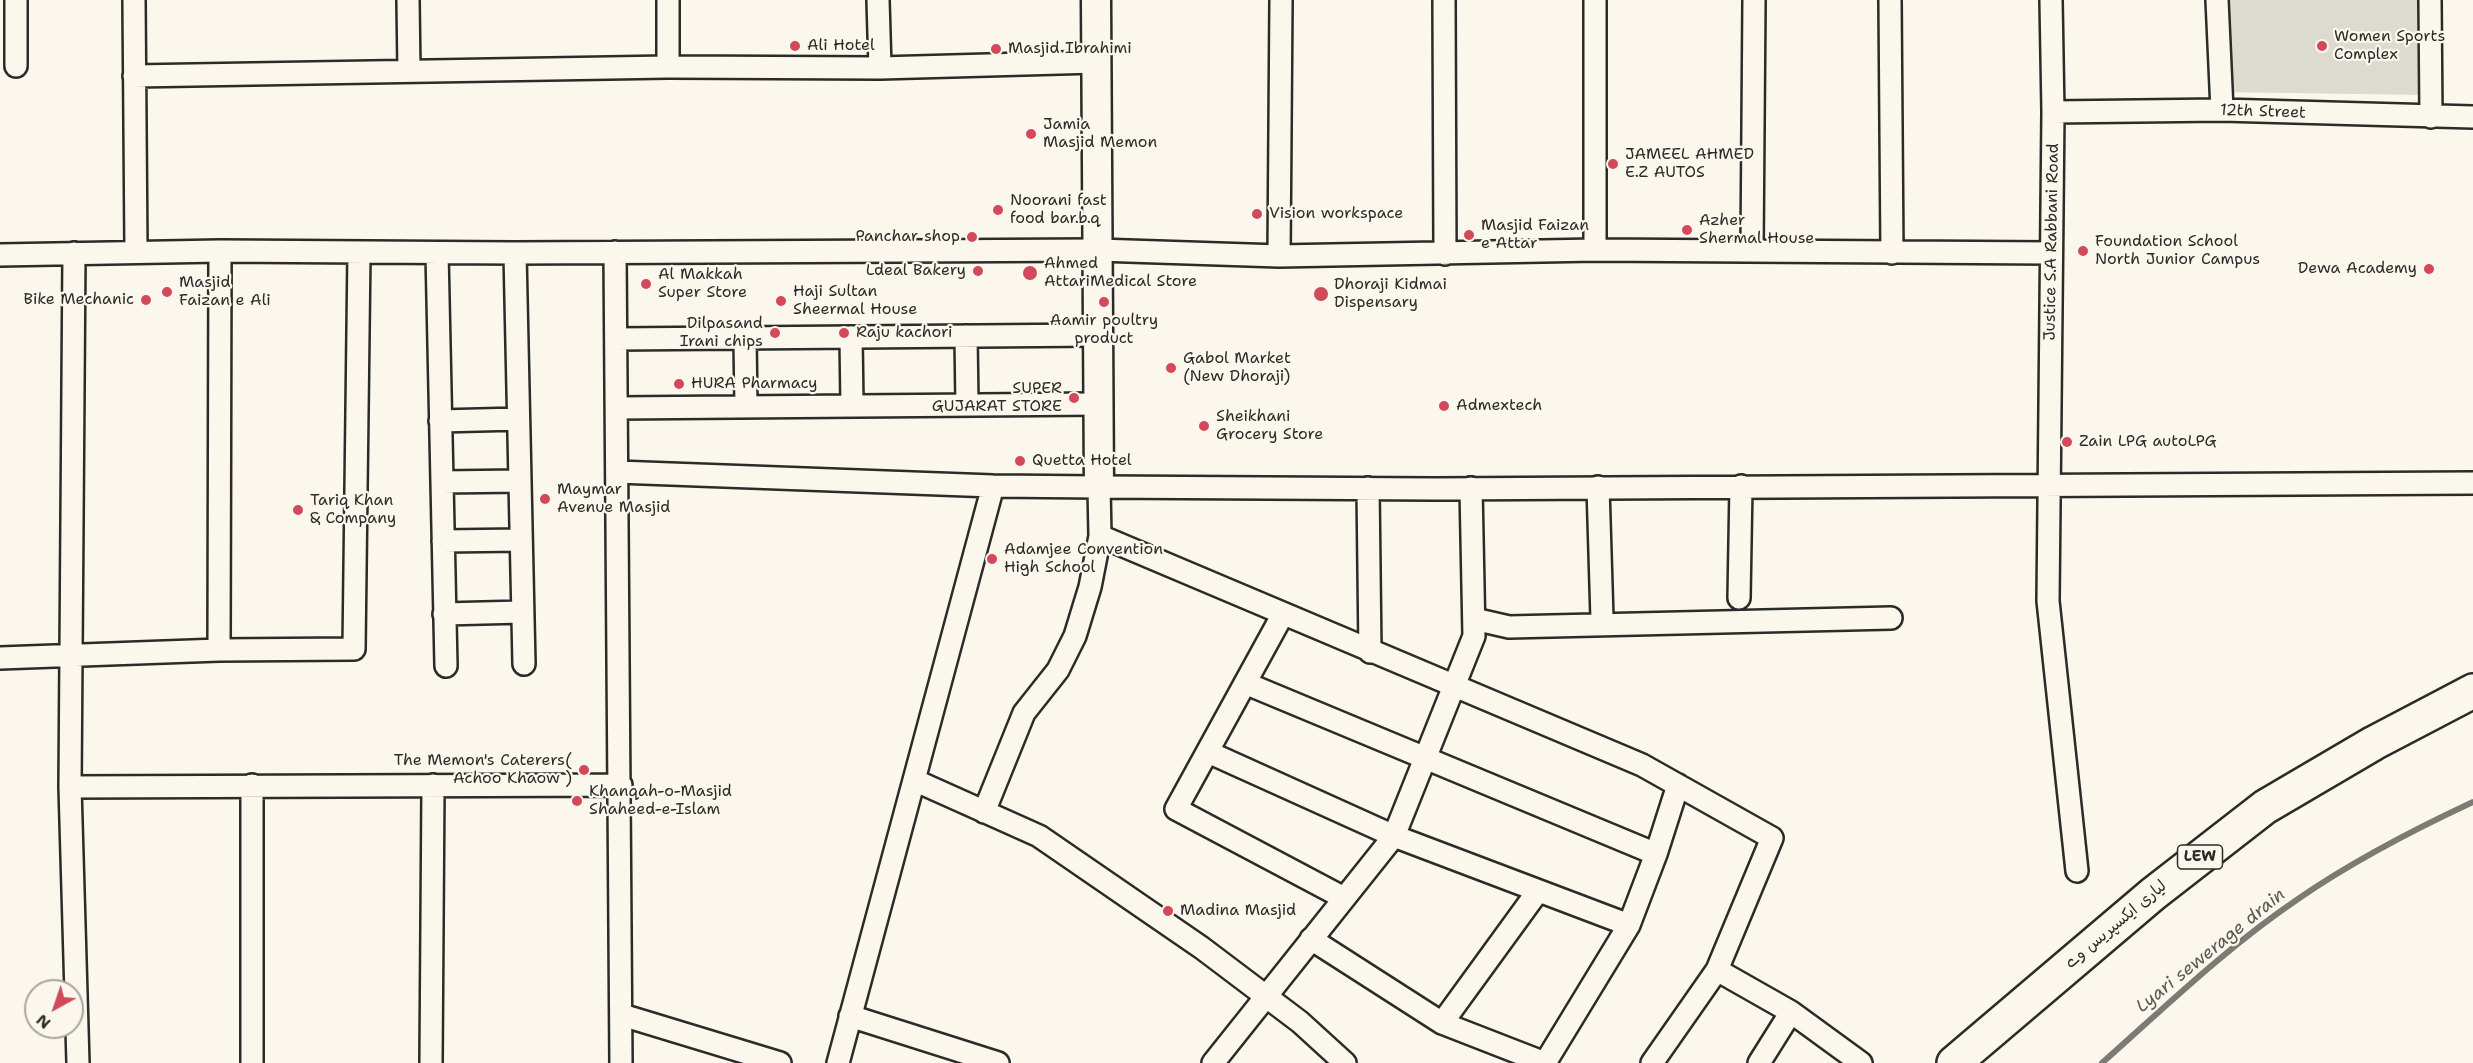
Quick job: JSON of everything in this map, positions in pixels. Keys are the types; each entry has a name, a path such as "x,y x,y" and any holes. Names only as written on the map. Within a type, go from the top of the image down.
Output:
{"highway":[{"name":"لیاری ایکسپریس وے","path":"1954,1063 2152,894 2265,807 2374,743 2473,691"}],"street":[{"path":"16,0 16,66"},
{"path":"134,0 136,251"},
{"path":"408,0 409,71"},
{"path":"668,0 668,67"},
{"path":"878,0 880,68"},
{"path":"984,812 1024,713 1058,670 1075,636 1090,587 1100,536 1096,0"},
{"path":"1279,256 1281,0"},
{"path":"1444,0 1445,254"},
{"path":"1595,0 1595,250"},
{"path":"1752,251 1754,0"},
{"path":"1890,0 1892,253"},
{"name":"Justice S.A Rabbani Road","path":"2051,0 2053,112 2048,601 2077,871"},
{"path":"2217,0 2222,110"},
{"path":"2430,0 2431,117"},
{"path":"134,76 668,67 880,68 1096,62"},
{"name":"12th Street","path":"2053,112 2222,110 2473,117"},
{"path":"0,255 136,251 515,254 1098,250 1279,256 1595,250 2051,253"},
{"path":"219,650 220,251"},
{"path":"0,658 219,650 354,649 359,252"},
{"path":"615,252 621,785 621,1063"},
{"path":"74,253 70,787 78,1063"},
{"path":"437,253 446,666"},
{"path":"515,254 524,664"},
{"path":"616,339 1098,335"},
{"path":"966,336 967,405"},
{"path":"851,337 852,405"},
{"path":"745,338 746,407"},
{"path":"617,408 1098,404"},
{"path":"440,421 518,419"},
{"path":"617,472 993,486 1099,487 1471,488 2050,483 2473,483"},
{"path":"442,482 520,481"},
{"path":"838,1063 993,486"},
{"path":"1739,598 1741,486"},
{"path":"1598,487 1602,619"},
{"path":"1368,488 1370,652"},
{"path":"1213,1063 1394,836 1474,636 1471,488"},
{"path":"1100,536 1454,688 1642,765 1772,838 1717,970 1652,1063"},
{"path":"443,541 521,540"},
{"path":"444,614 522,612"},
{"path":"1283,614 1176,809 1344,898"},
{"path":"1474,619 1509,627 1891,618"},
{"path":"1245,683 1656,854"},
{"path":"1208,752 1394,836 1629,926"},
{"path":"914,780 1039,836 1203,948 1300,1022 1345,1063"},
{"path":"252,785 252,1063"},
{"path":"431,1063 433,785"},
{"path":"70,787 621,785"},
{"path":"1311,939 1442,1023 1545,1063 1629,926 1656,854 1678,785"},
{"path":"1442,1023 1538,891"},
{"path":"1717,970 1791,1012 1861,1063"},
{"path":"1759,1063 1791,1012"},
{"path":"622,1015 780,1063"},
{"path":"850,1016 998,1063"}],"shaded area":[{"name":"Women Sports Complex","path":"2218,0 2424,0 2426,95 2218,92"}],"waterway":[{"name":"Lyari sewerage drain","path":"2102,1063 2221,957 2298,899 2384,847 2473,802"}],"place":[{"name":"Ali Hotel","path":"795,46"},
{"name":"Women Sports Complex","path":"2322,46"},
{"name":"Masjid Ibrahimi","path":"996,49"},
{"name":"Jamia Masjid Memon","path":"1031,134"},
{"name":"JAMEEL AHMED E.Z AUTOS","path":"1613,164"},
{"name":"Noorani fast food bar.b.q","path":"998,210"},
{"name":"Vision workspace","path":"1257,214"},
{"name":"Azher Shermal House","path":"1687,230"},
{"name":"Masjid Faizan e Attar","path":"1469,235"},
{"name":"Panchar shop","path":"972,237"},
{"name":"Foundation School North Junior Campus","path":"2083,251"},
{"name":"Dewa Academy","path":"2429,269"},
{"name":"Ldeal Bakery","path":"978,271"},
{"name":"Ahmed AttariMedical Store","path":"1030,273"},
{"name":"Al Makkah Super Store","path":"646,284"},
{"name":"Masjid Faizan e Ali","path":"167,292"},
{"name":"Dhoraji Kidmai Dispensary","path":"1321,294"},
{"name":"Bike Mechanic","path":"146,300"},
{"name":"Haji Sultan Sheermal House","path":"781,301"},
{"name":"Aamir poultry product","path":"1104,302"},
{"name":"Dilpasand Irani chips","path":"775,333"},
{"name":"Raju kachori","path":"844,333"},
{"name":"Gabol Market (New Dhoraji)","path":"1171,368"},
{"name":"HURA Pharmacy","path":"679,384"},
{"name":"SUPER GUJARAT STORE","path":"1074,398"},
{"name":"Admextech","path":"1444,406"},
{"name":"Sheikhani Grocery Store","path":"1204,426"},
{"name":"Zain LPG autoLPG","path":"2067,442"},
{"name":"Quetta Hotel","path":"1020,461"},
{"name":"Maymar Avenue Masjid","path":"545,499"},
{"name":"Tariq Khan & Company","path":"298,510"},
{"name":"Adamjee Convention High School","path":"992,559"},
{"name":"The Memon's Caterers( Achoo Khaow )","path":"584,770"},
{"name":"Khanqah-o-Masjid Shaheed-e-Islam","path":"577,801"},
{"name":"Madina Masjid","path":"1168,911"}]}
